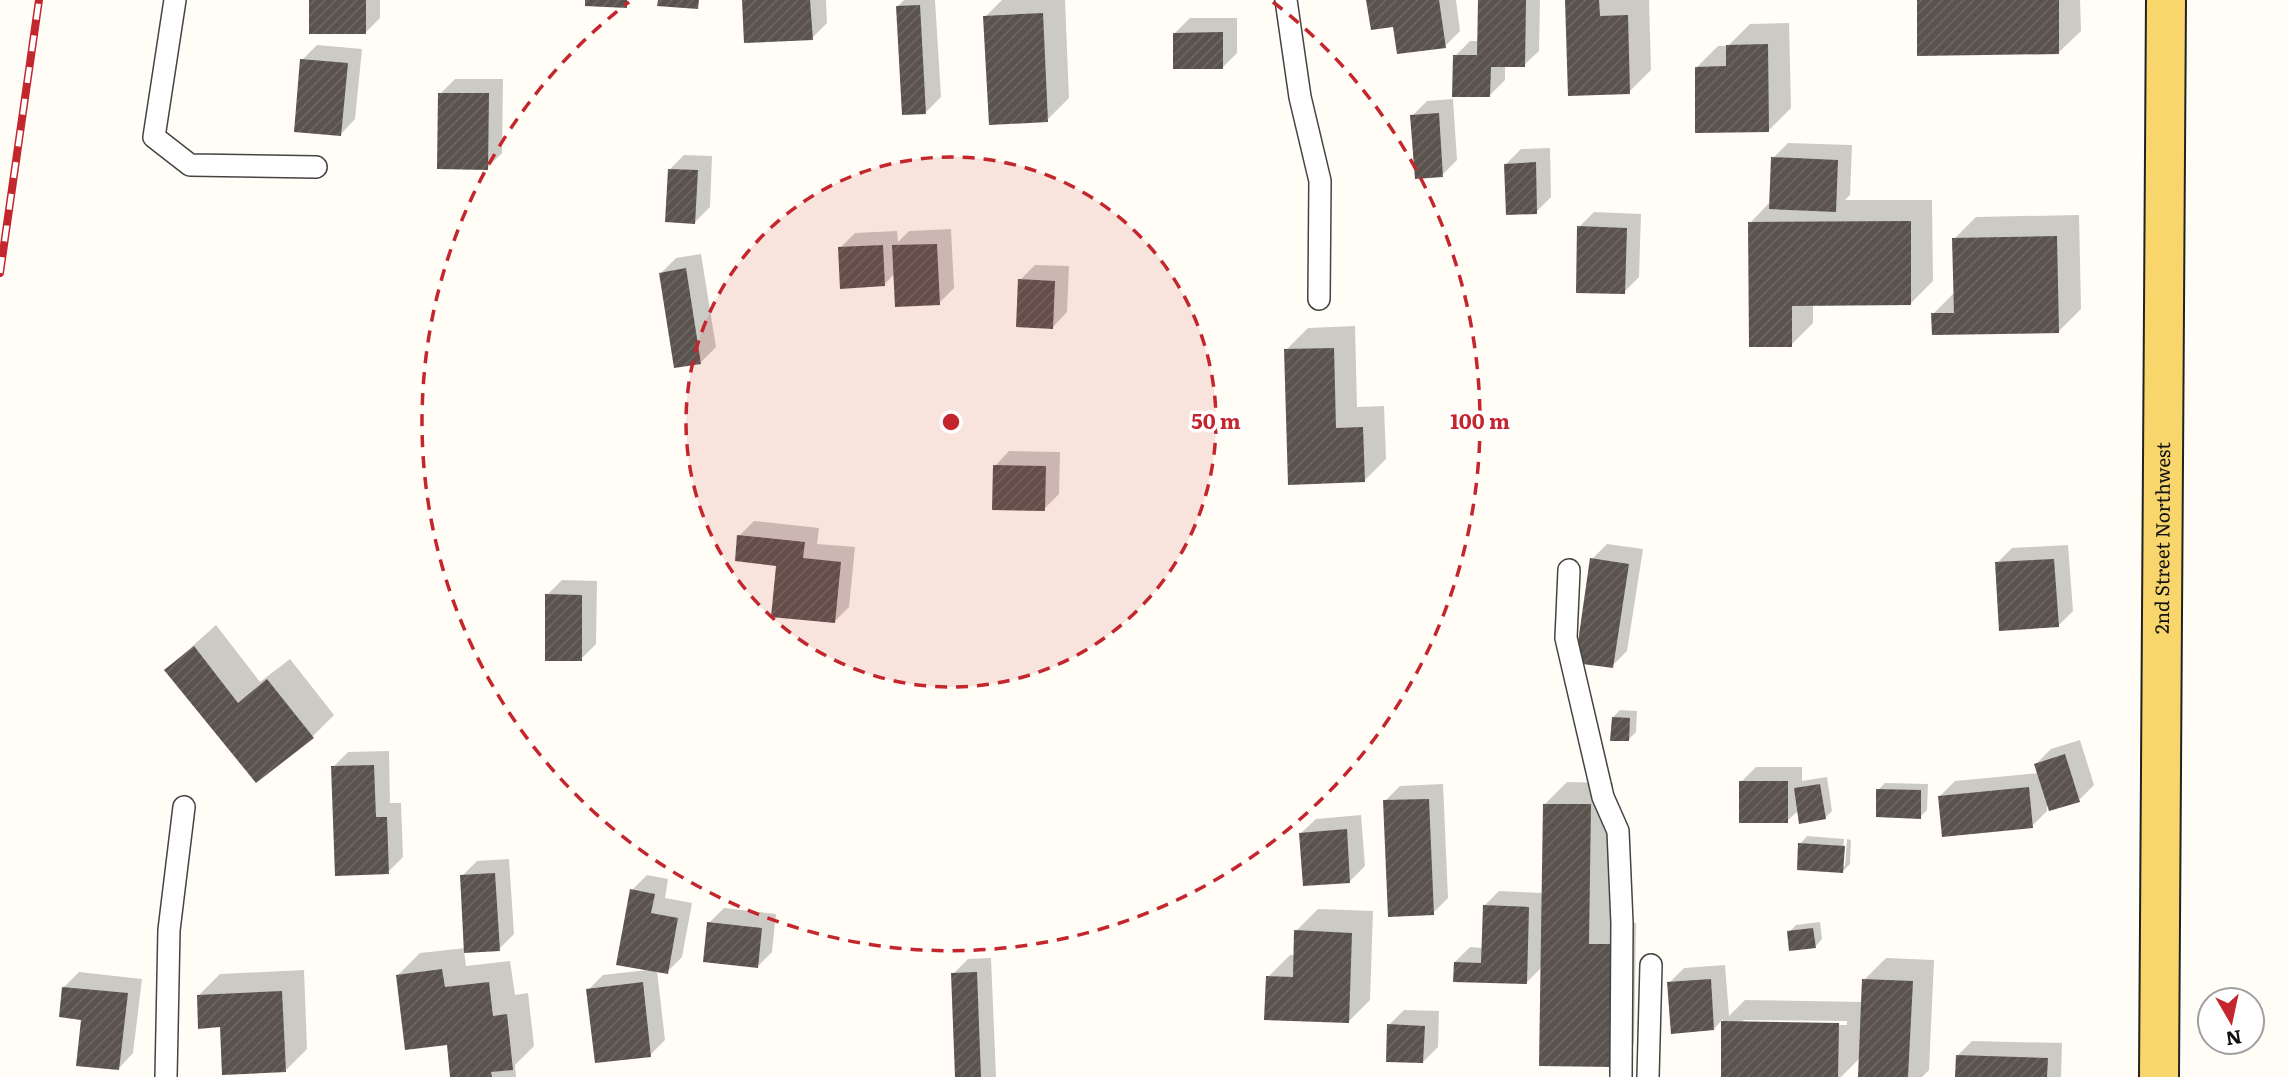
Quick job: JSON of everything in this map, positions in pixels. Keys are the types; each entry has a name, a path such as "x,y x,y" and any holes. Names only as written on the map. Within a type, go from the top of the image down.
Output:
{"main road":[{"name":"2nd Street Northwest","path":"2159,1077 2166,0"}],"lane":[{"path":"175,0 155,138 190,165 316,167"},
{"path":"1286,0 1300,97 1320,181 1319,299"},
{"path":"1569,569 1566,638 1603,797 1618,831 1622,923 1620,1077"},
{"path":"166,1077 169,930 184,807"},
{"path":"1648,1077 1651,965"}],"building":[{"path":"309,0 366,0 366,34 309,34"},
{"path":"585,0 627,0 627,8 585,6"},
{"path":"658,0 699,0 698,9 657,6"},
{"path":"742,0 810,0 813,40 744,43"},
{"path":"1366,0 1439,0 1446,48 1397,54 1393,27 1371,30"},
{"path":"1478,0 1526,0 1525,67 1491,67 1490,97 1452,97 1453,55 1477,55"},
{"path":"1565,0 1599,0 1600,16 1628,15 1630,94 1568,96"},
{"path":"1917,0 2059,0 2059,54 1917,56"},
{"path":"920,5 926,114 902,115 896,6"},
{"path":"1043,13 1048,122 989,125 983,16"},
{"path":"1223,32 1223,69 1173,69 1173,33"},
{"path":"1768,44 1769,132 1695,133 1695,67 1726,66 1726,45"},
{"path":"300,59 348,63 341,136 294,132"},
{"path":"438,93 489,93 488,170 437,169"},
{"path":"1439,113 1443,177 1415,179 1410,115"},
{"path":"1771,157 1838,160 1836,212 1769,209"},
{"path":"1536,162 1537,214 1506,215 1504,164"},
{"path":"668,169 698,170 695,224 665,222"},
{"path":"1911,221 1911,305 1792,306 1792,347 1749,347 1748,222"},
{"path":"1577,226 1627,228 1625,294 1576,293"},
{"path":"2057,236 2059,333 1932,335 1931,313 1954,313 1952,238"},
{"path":"937,244 940,305 895,307 892,245"},
{"path":"883,245 885,286 840,289 838,247"},
{"path":"686,268 701,364 674,368 659,273"},
{"path":"1018,279 1055,281 1053,329 1016,327"},
{"path":"1334,348 1336,428 1363,427 1365,482 1288,485 1284,349"},
{"path":"993,465 1046,466 1045,511 992,510"},
{"path":"737,535 805,542 803,558 841,562 835,623 771,617 776,566 735,561"},
{"path":"1590,558 1629,564 1613,668 1575,663"},
{"path":"2054,559 2059,627 1999,631 1995,562"},
{"path":"545,594 582,595 582,661 545,661"},
{"path":"194,646 238,703 267,679 314,738 256,783 164,670"},
{"path":"1612,717 1630,718 1629,741 1610,741"},
{"path":"2065,754 2080,802 2049,811 2034,764"},
{"path":"374,765 376,817 387,817 389,874 335,876 331,766"},
{"path":"1739,781 1788,781 1788,823 1739,823"},
{"path":"1820,784 1826,819 1799,824 1794,788"},
{"path":"2029,787 2033,828 1942,837 1938,796"},
{"path":"1876,789 1921,790 1921,819 1876,817"},
{"path":"1429,799 1434,915 1388,917 1383,800"},
{"path":"1543,804 1591,804 1589,944 1615,944 1613,1067 1539,1066"},
{"path":"1347,829 1350,883 1303,886 1299,833"},
{"path":"1798,843 1845,846 1843,873 1797,870"},
{"path":"495,873 500,951 464,953 460,875"},
{"path":"630,889 655,894 651,913 678,918 668,974 616,965"},
{"path":"1483,905 1529,907 1527,984 1453,982 1454,962 1481,963"},
{"path":"707,922 762,928 758,968 703,962"},
{"path":"1813,928 1816,948 1789,951 1787,931"},
{"path":"1294,930 1352,933 1349,1023 1264,1020 1266,976 1293,977"},
{"path":"442,969 445,987 489,982 493,1016 507,1014 513,1070 491,1072 492,1077 450,1077 447,1045 405,1050 396,975"},
{"path":"977,972 981,1077 955,1077 951,973"},
{"path":"1711,979 1714,1030 1671,1034 1667,982"},
{"path":"1862,979 1913,981 1908,1077 1858,1077"},
{"path":"643,982 651,1057 595,1063 586,989"},
{"path":"62,987 128,993 119,1070 76,1066 81,1020 59,1017"},
{"path":"282,991 286,1072 222,1075 220,1027 198,1029 197,995"},
{"path":"1721,1021 1839,1023 1838,1077 1721,1077"},
{"path":"1387,1024 1425,1026 1423,1063 1386,1062"},
{"path":"1956,1055 2048,1058 2047,1077 1955,1077"}],"railway":[{"path":"0,273 39,0"}]}
